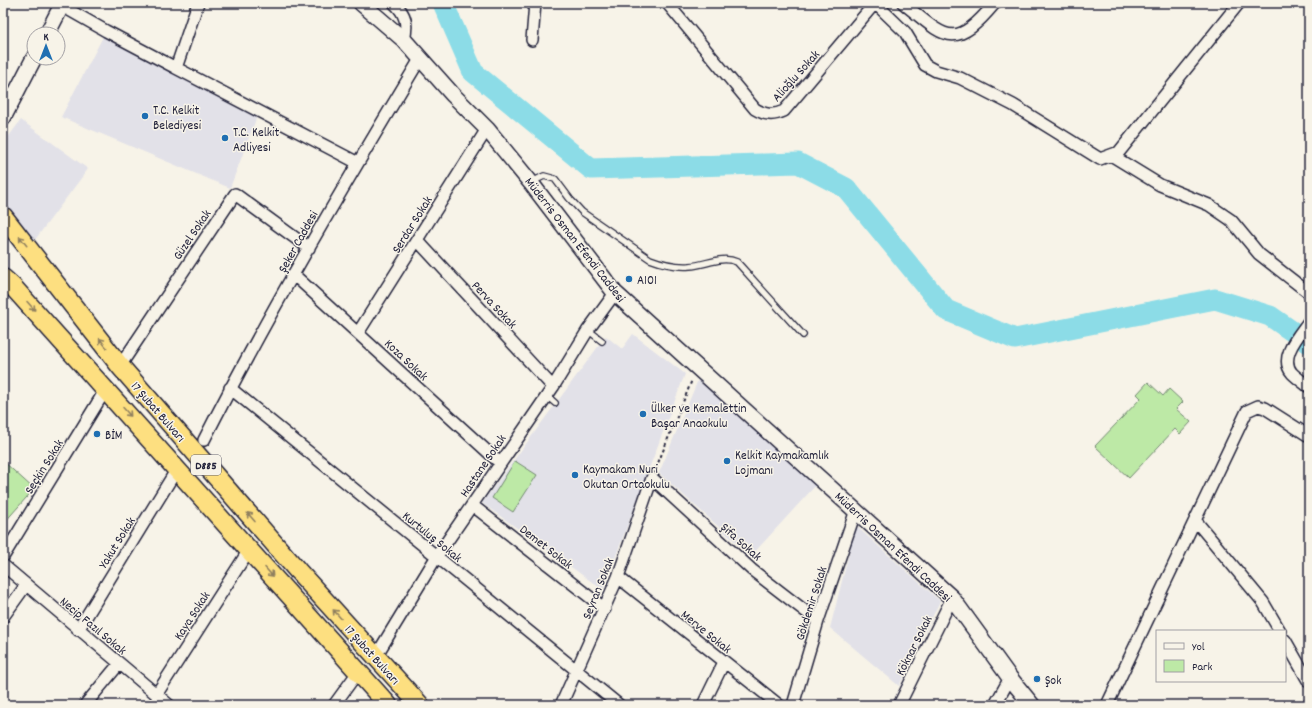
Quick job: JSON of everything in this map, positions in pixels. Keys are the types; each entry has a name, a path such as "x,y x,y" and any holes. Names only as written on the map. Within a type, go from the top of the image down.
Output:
{"highway":[{"name":"17 Şubat Bulvarı","path":"3,216 120,366 293,565 420,705"},
{"name":"17 Şubat Bulvarı","path":"3,278 13,287 106,389 388,705"}],"main road":[{"name":"Müderris Osman Efendi Caddesi","path":"361,3 404,40 420,59 487,129 532,182 615,293 952,598 1010,678 1032,705"},
{"path":"51,26 63,4"},
{"path":"3,118 30,66"}],"street":[{"path":"176,68 198,3"},
{"path":"394,3 402,11 405,18 406,26 404,40"},
{"path":"532,40 535,3"},
{"name":"Alioğlu Sokak","path":"667,3 755,110 769,115 784,111 875,3"},
{"path":"875,3 905,32 925,65 936,71 960,78 1013,105 1100,159 1119,152 1239,3"},
{"path":"903,3 938,32 950,35 965,32 970,29 994,3"},
{"path":"63,4 106,31 358,163"},
{"name":"Şeker Caddesi","path":"204,440 230,388 294,275 420,59"},
{"name":"Serdar Sokak","path":"358,333 487,129"},
{"path":"1111,155 1160,185 1209,205 1231,220 1259,254 1309,293"},
{"name":"Güzel Sokak","path":"120,366 235,194 310,248"},
{"name":"Perva Sokak","path":"417,240 551,396"},
{"name":"Koza Sokak","path":"294,275 500,463"},
{"name":"Hastane Sokak","path":"376,656 437,556 500,463 551,396 588,330 615,293"},
{"path":"1309,321 1291,346 1288,360 1291,372 1309,387"},
{"name":"Kurtuluş Sokak","path":"230,388 619,705"},
{"name":"Seçkin Sokak","path":"3,557 106,389"},
{"path":"1107,705 1247,411 1258,406 1265,408 1309,436"},
{"name":"Yakut Sokak","path":"78,630 177,469"},
{"name":"Seyran Sokak","path":"561,705 618,577 652,478"},
{"name":"Şifa Sokak","path":"652,478 752,570 818,620"},
{"name":"Demet Sokak","path":"472,505 605,608"},
{"name":"Gökdemir Sokak","path":"793,705 818,620 856,510"},
{"path":"1195,520 1263,602 1279,630"},
{"name":"Kaya Sokak","path":"156,695 249,550"},
{"name":"Necip Fazıl Sokak","path":"3,565 78,630 169,705"},
{"name":"Merve Sokak","path":"618,577 779,705"},
{"path":"3,617 26,585"},
{"name":"Köknar Sokak","path":"899,705 952,598"},
{"path":"1286,642 1309,682"},
{"path":"703,705 724,662"},
{"path":"85,705 119,664"},
{"path":"334,705 358,672"},
{"path":"995,705 1010,678"}],"lane":[{"path":"532,182 544,176 556,179 570,199 582,212 650,259 661,263 683,266 723,260 737,262 803,335"},
{"path":"588,330 602,341"}],"path":[{"path":"652,478 697,368"}],"shaded area":[{"path":"106,31 259,111 230,188 61,117"},
{"path":"21,120 88,169 34,241 3,203 3,144"},
{"name":"Kaymakam Nuri Okutan Ortaokulu","path":"633,334 685,374 603,590 482,503 606,336 622,349"},
{"name":"Kelkit Kaymakamlık Lojmanı","path":"698,380 816,485 751,556 659,473"},
{"path":"856,526 940,601 899,686 830,628"}],"green space":[{"path":"1148,382 1163,396 1169,389 1183,402 1176,409 1191,422 1180,434 1175,429 1129,478 1095,446 1141,398 1137,394"},
{"path":"3,461 34,489 3,524"},
{"path":"515,461 537,475 513,512 492,498"}],"waterway":[{"path":"443,3 473,72 591,169 798,163 846,188 946,310 1015,339 1215,299 1270,316 1309,343"}],"place":[{"name":"T.C. Kelkit Belediyesi","path":"145,116"},
{"name":"T.C. Kelkit Adliyesi","path":"225,138"},
{"name":"A101","path":"629,279"},
{"name":"Ülker ve Kemalettin Başar Anaokulu","path":"643,414"},
{"name":"BİM","path":"97,434"},
{"name":"Kelkit Kaymakamlık Lojmanı","path":"727,461"},
{"name":"Kaymakam Nuri Okutan Ortaokulu","path":"575,475"},
{"name":"Şok","path":"1037,679"}]}
